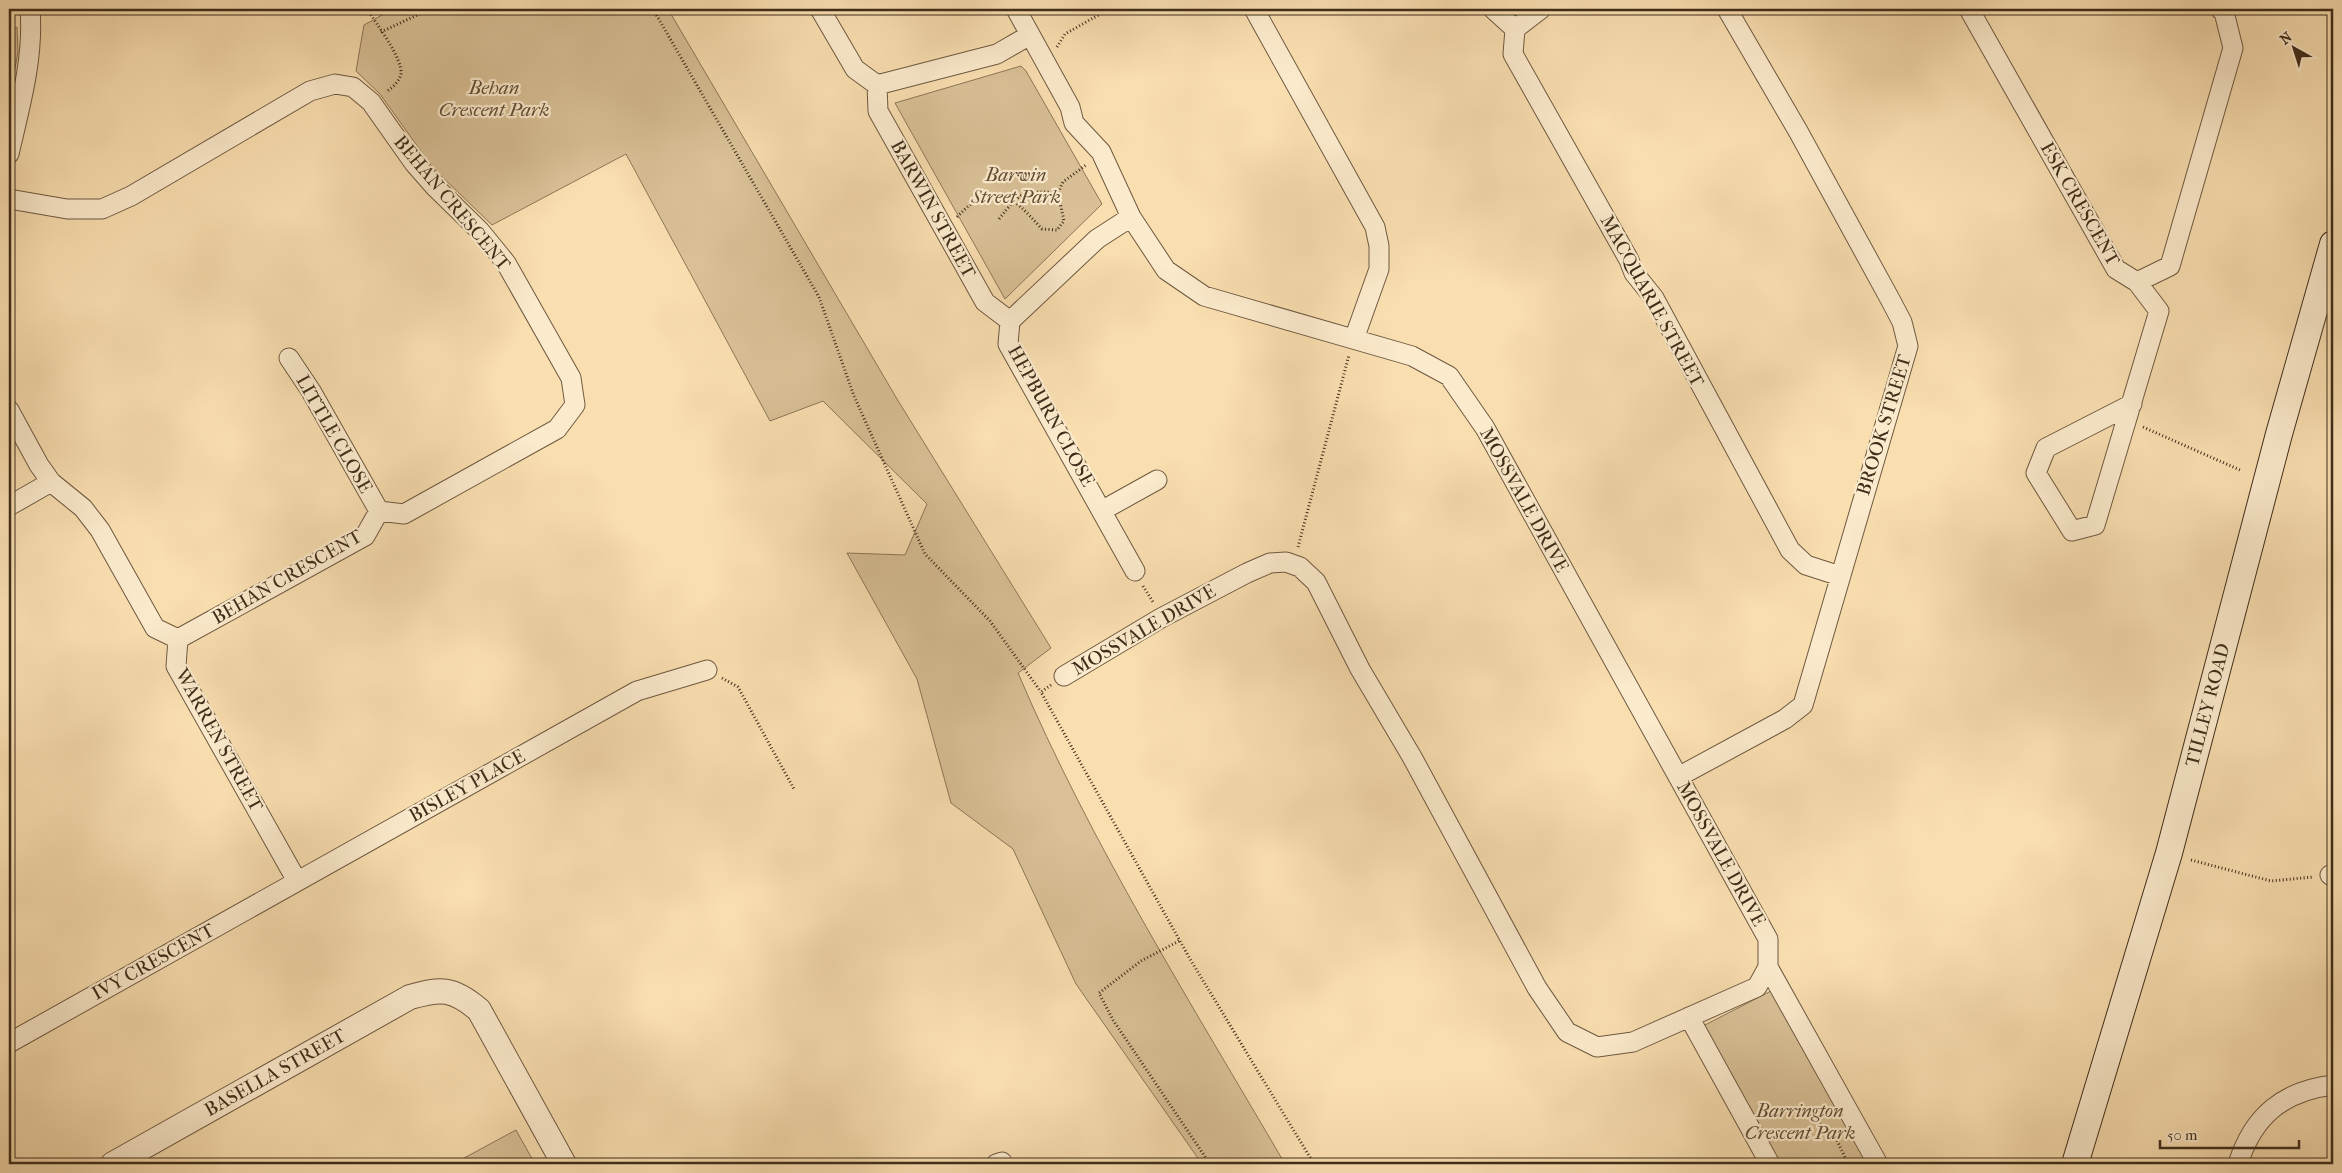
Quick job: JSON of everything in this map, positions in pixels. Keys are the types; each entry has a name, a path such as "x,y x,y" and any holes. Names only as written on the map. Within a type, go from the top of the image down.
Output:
{"main road":[{"name":"TILLEY ROAD","path":"2075,1164 2169,853 2279,434 2333,244"}],"street":[{"path":"9,154 26,83 31,42 31,9"},
{"path":"820,9 855,69 877,85 997,54 1030,35"},
{"name":"MOSSVALE DRIVE","path":"1016,9 1070,108 1074,123 1100,152 1131,217 1166,270 1204,296 1412,356 1449,376 1485,428 1768,939 1768,967 1757,987 1633,1042 1597,1047 1567,1032 1537,988 1480,880 1360,669 1316,582 1300,567 1286,562 1270,563 1162,618 1064,676"},
{"path":"1254,9 1375,227 1379,246 1379,269 1354,339"},
{"path":"1493,9 1515,30 1541,9"},
{"name":"BROOK STREET","path":"1678,777 1785,719 1802,705 1821,648 1840,576 1908,346 1898,315 1798,130 1727,9"},
{"name":"ESK CRESCENT","path":"1969,9 2116,269 2137,282 2170,266 2232,48 2224,10"},
{"name":"MACQUARIE STREET","path":"1515,30 1513,54 1629,260 1634,273 1654,298 1790,550 1806,565 1840,576"},
{"name":"BEHAN CRESCENT","path":"9,199 68,209 102,209 131,196 310,91 335,84 353,87 371,102 414,163 480,231 506,263 571,378 575,405 557,429 404,514 379,512 365,536 178,639"},
{"name":"BARWIN STREET","path":"877,85 878,111 944,230 985,302 1010,321"},
{"name":"HEPBURN CLOSE","path":"1131,217 1097,239 1010,321 1008,344 1135,571"},
{"path":"2129,412 2046,448 2036,473 2072,531 2095,525 2129,412 2159,311 2137,282"},
{"name":"LITTLE CLOSE","path":"289,358 311,391 379,512"},
{"name":"WARREN STREET","path":"9,410 39,465 51,482 83,508 100,530 155,628 178,639 176,666 297,882"},
{"path":"1102,510 1157,480"},
{"path":"9,506 51,482"},
{"name":"BISLEY PLACE","path":"297,882 637,691 707,670"},
{"name":"IVY CRESCENT","path":"9,1043 297,882"},
{"path":"1768,967 1878,1164"},
{"name":"BASELLA STREET","path":"113,1164 410,997 441,990 462,996 478,1010 564,1164"},
{"path":"1690,1017 1770,1164"},
{"path":"2238,1164 2243,1148 2255,1127 2273,1108 2293,1094 2315,1087 2333,1085"}],"path":[{"path":"367,9 400,65 401,76 395,86 371,102"},
{"path":"381,32 430,9"},
{"path":"653,9 819,297 854,396 925,554 990,621 1041,692 1179,941 1314,1164"},
{"path":"1052,54 1065,34 1109,9"},
{"path":"944,230 966,207 986,195 1003,194 1014,200 1042,229 1057,230 1064,221 1058,193 1063,182 1086,165"},
{"path":"999,219 1014,200 1026,193 1058,193"},
{"path":"1298,548 1354,339"},
{"path":"2129,412 2240,470"},
{"path":"1135,571 1162,618"},
{"path":"707,670 738,686 794,789"},
{"path":"1041,692 1064,676"},
{"path":"2191,860 2271,881 2332,875"},
{"path":"1179,941 1141,960 1099,993 1113,1020 1210,1164"},
{"path":"1801,1108 1835,1136 1848,1164"}],"green space":[{"name":"Behan Crescent Park","path":"393,9 668,9 897,399 1051,648 1018,673 1047,737 1110,861 1178,983 1285,1164 1202,1164 1076,984 1013,849 951,803 917,679 847,553 905,555 927,504 823,401 770,421 626,154 492,225 433,168 380,94 356,71 364,25"},
{"path":"17,27 18,52 9,102 9,32"},
{"name":"Barwin Street Park","path":"1021,66 1026,71 1102,204 1005,299 895,103"},
{"name":"Barrington Crescent Park","path":"1771,991 1868,1164 1780,1164 1703,1026"},
{"path":"516,1130 535,1164 453,1164"}]}
